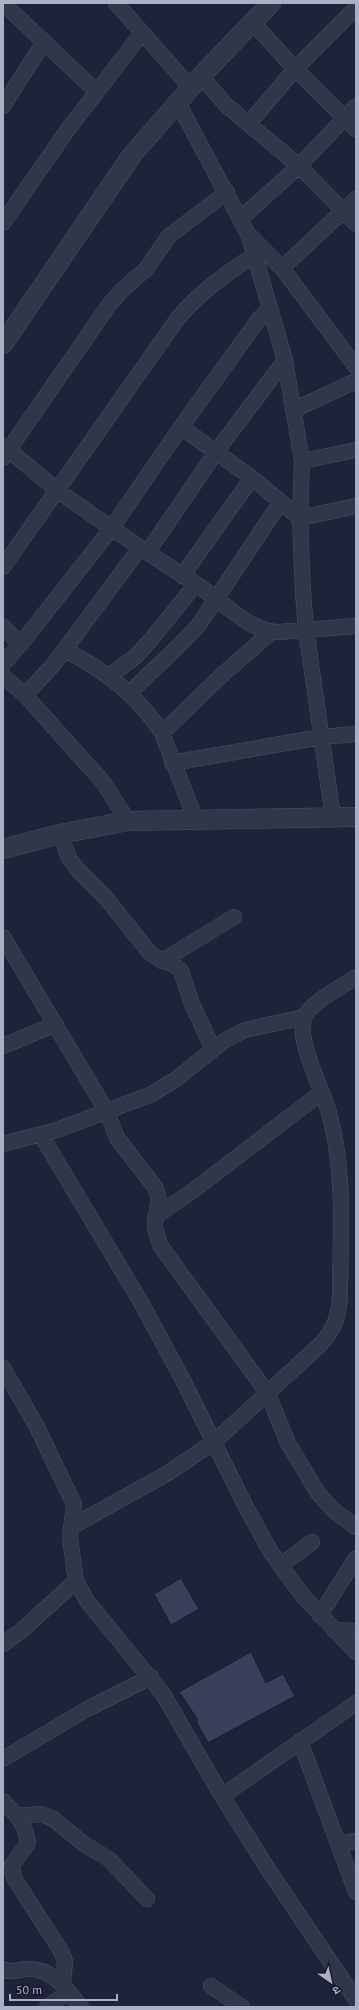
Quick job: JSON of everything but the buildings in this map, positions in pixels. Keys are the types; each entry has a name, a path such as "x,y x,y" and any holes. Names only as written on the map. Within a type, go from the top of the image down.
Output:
{"street":[{"path":"3,3 97,92"},
{"path":"116,3 142,33 196,82 249,123 299,166 356,224"},
{"path":"3,344 132,155 196,82 271,3"},
{"path":"249,123 295,69 356,8"},
{"path":"252,22 295,69 356,129"},
{"path":"3,223 66,132 142,33"},
{"path":"3,106 44,42"},
{"path":"178,103 250,236 282,268 356,367"},
{"path":"240,219 299,166 356,106"},
{"path":"227,192 169,236 146,269 121,291 109,305 5,451 111,529 196,584 258,628 270,633 356,626"},
{"path":"282,268 344,212 356,199"},
{"path":"250,236 254,255 285,360 302,461 300,518 306,630 333,818"},
{"path":"3,567 178,318 195,298 228,272 254,255"},
{"path":"3,664 20,645 111,529 181,427 259,319 270,308"},
{"path":"24,695 42,678 65,650 143,550 285,360"},
{"path":"293,410 356,381"},
{"path":"181,427 252,478 280,503 300,518 356,506"},
{"path":"302,461 356,450"},
{"path":"182,576 252,478"},
{"path":"129,694 156,666 188,638 209,611 216,598 280,503"},
{"path":"108,677 135,656 149,642 196,584"},
{"path":"3,626 20,645"},
{"path":"162,733 222,675 270,633"},
{"path":"65,650 86,660 129,694 150,714 162,733 172,763 194,818"},
{"path":"3,676 24,695 103,782 128,821"},
{"path":"172,763 321,737 356,734"},
{"path":"3,849 60,834 128,821 194,818 333,818 356,816"},
{"path":"60,834 69,858 78,870 106,898 149,952 162,961 173,964 181,971 192,1004 213,1049"},
{"path":"162,961 234,917"},
{"path":"3,937 107,1112 117,1138 155,1187 159,1196 155,1224 160,1245 268,1394 288,1443 318,1493 333,1510 356,1527"},
{"path":"71,1527 168,1473 214,1442 322,1343 334,1328 339,1311 340,1185 337,1147 329,1113 305,1045 302,1030 304,1017 316,1004 356,977"},
{"path":"3,1144 41,1135 107,1112 152,1094 176,1079 213,1049 245,1030 304,1017"},
{"path":"3,1046 56,1024"},
{"path":"156,1216 194,1190 322,1092"},
{"path":"41,1135 142,1304 184,1382 245,1505 272,1554 303,1596 356,1652"},
{"path":"3,1368 36,1424 74,1504 70,1549 76,1581 91,1606 151,1677 174,1710 222,1796 268,1870 356,2000"},
{"path":"281,1565 312,1542"},
{"path":"320,1615 356,1558"},
{"path":"3,1644 21,1631 76,1581"},
{"path":"334,1630 356,1631"},
{"path":"3,1759 87,1709 151,1677"},
{"path":"222,1796 356,1703"},
{"path":"300,1741 356,1892"},
{"path":"3,1801 18,1816 26,1829 28,1843 12,1865 14,1878 61,1951 65,1961 66,1989 47,2007"},
{"path":"18,1816 41,1814 52,1818 84,1844 108,1860 147,1898"},
{"path":"338,1844 356,1841"},
{"path":"3,1969 17,1971 27,1969 39,1970 48,1973 66,1989 81,2007"},
{"path":"210,1986 242,2007"}]}
